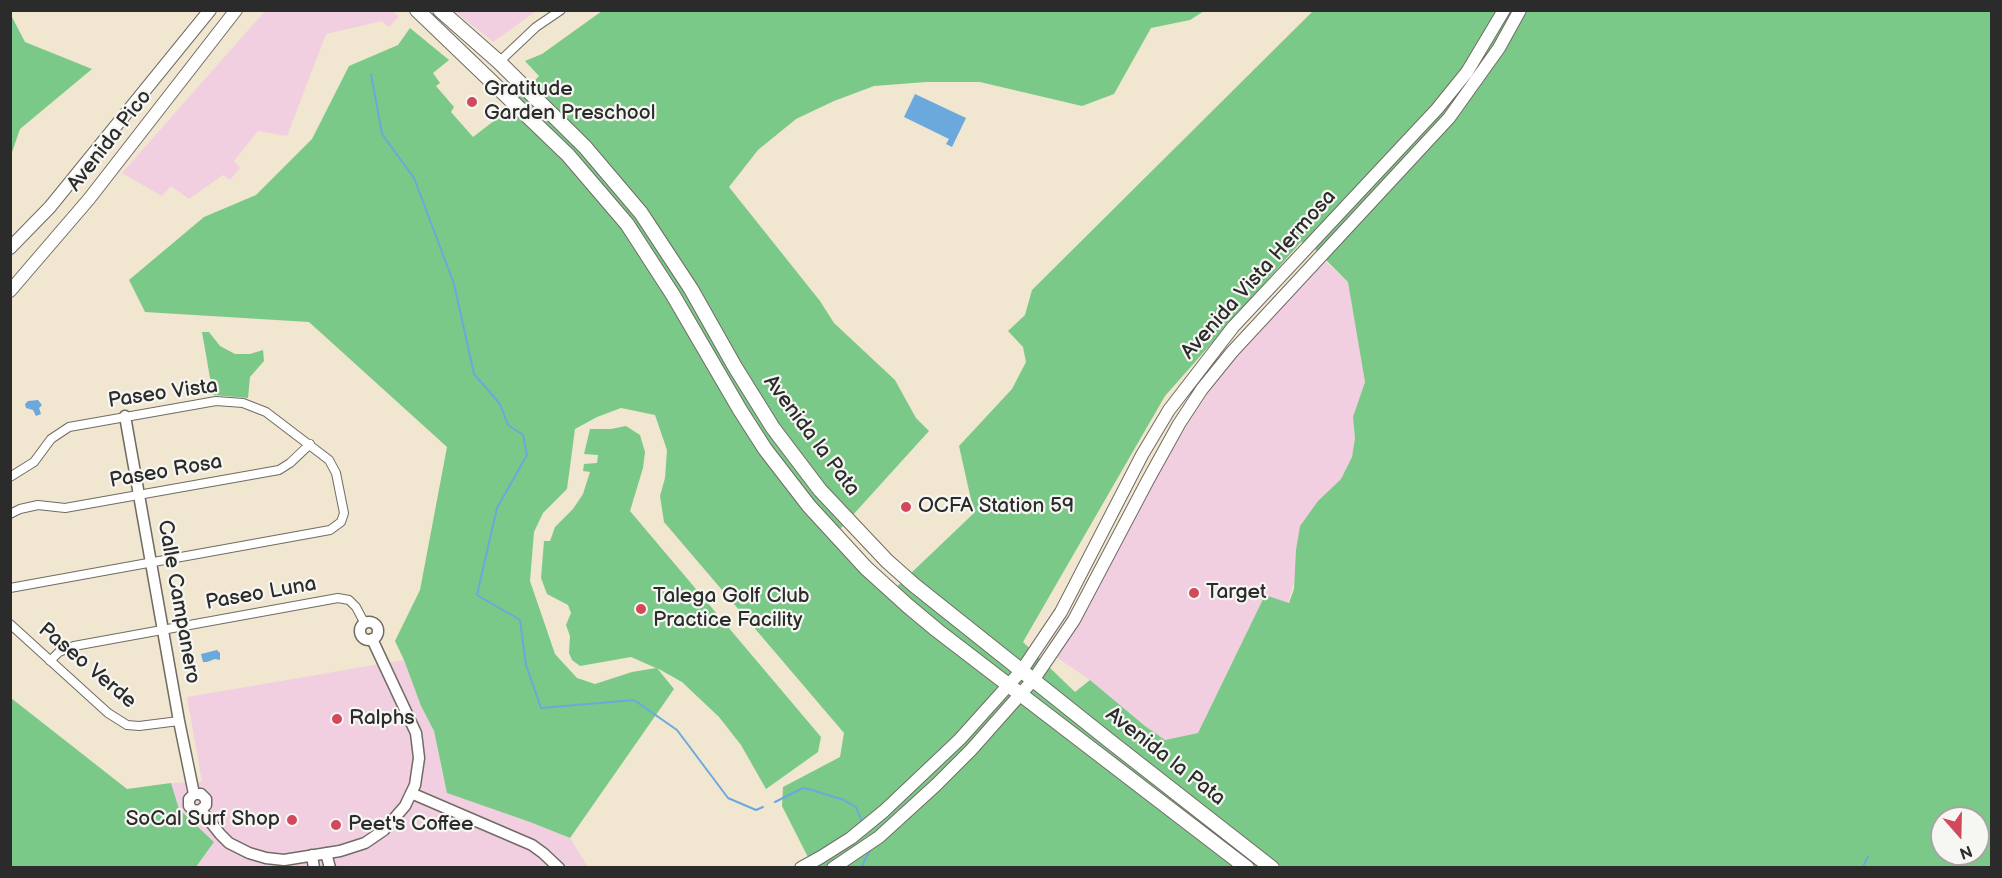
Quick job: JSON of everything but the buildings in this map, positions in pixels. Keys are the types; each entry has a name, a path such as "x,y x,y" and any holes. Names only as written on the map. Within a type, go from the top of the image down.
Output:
{"highway":[{"name":"Avenida la Pata","path":"417,10 568,155 627,224 673,295 734,401 765,449 809,506 866,568 899,599 1008,686 1247,867"},
{"name":"Avenida la Pata","path":"440,10 499,62 585,147 641,213 691,289 773,428 820,490 901,573 1272,867"},
{"path":"466,56 474,52 489,66 499,62"}],"main road":[{"name":"Avenida Pico","path":"10,248 50,207 210,10"},
{"name":"Avenida Pico","path":"10,291 89,199 236,10"},
{"name":"Avenida Vista Hermosa","path":"801,867 857,834 960,739 1022,670 1061,612 1142,455 1169,410 1233,327 1437,109 1467,72 1504,10"},
{"name":"Avenida Vista Hermosa","path":"833,867 879,837 936,785 971,750 1034,679 1074,620 1179,424 1202,389 1232,351 1449,118 1499,48 1520,10"}],"street":[{"path":"499,62 536,27 561,10"},
{"name":"Paseo Vista","path":"10,477 34,462 51,439 69,427 216,401 243,403 266,412 329,460 336,473 344,513 341,522 330,530 151,562"},
{"name":"Calle Campanero","path":"125,416 194,794 201,794 206,799 206,805 201,810 224,838 249,853 284,860 365,843 384,830 405,806 415,785 419,758 416,733 372,639 364,638 361,634 361,628 365,624"},
{"name":"Paseo Rosa","path":"10,514 20,509 38,506 65,508 279,470 310,444"},
{"path":"10,588 151,562"},
{"name":"Paseo Luna","path":"50,661 59,652 74,646 338,598 349,600 365,624"},
{"name":"Paseo Verde","path":"10,624 108,713 127,725 139,726 179,721"},
{"path":"411,794 532,845 560,867"},
{"path":"326,853 330,867"},
{"path":"312,855 314,867"}],"shaded area":[{"path":"265,11 392,11 399,16 389,27 382,21 326,34 287,136 258,131 234,161 240,168 230,180 223,175 189,199 171,186 162,196 122,173"},
{"path":"454,11 536,11 493,42"},
{"path":"1322,259 1349,282 1365,382 1354,417 1355,438 1352,457 1341,479 1318,501 1288,603 1265,595 1198,733 1165,740 1090,680 1053,655 1157,470 1233,356"},
{"path":"404,660 421,706 434,731 442,770 530,822 570,838 588,867 196,867 214,842 179,809 171,783 202,782 187,697"}],"green space":[{"path":"602,11 1204,11 1190,20 1151,28 1114,94 1082,106 980,82 926,82 874,86 796,119 758,150 729,187 820,301 834,323 895,380 916,418 929,431 832,538 852,564 887,596 974,513 959,446 1012,389 1026,362 1023,347 1008,331 1025,315 1032,290 1313,11 1991,11 1991,867 813,867 782,806 783,787 840,757 844,733 664,522 660,496 665,478 667,450 655,415 621,408 575,429 567,489 543,513 534,532 530,581 555,654 577,678 595,684 632,672 656,668 631,657 580,666 572,660 569,653 570,636 566,625 571,613 568,605 547,594 541,578 544,541 550,541 555,527 573,509 583,494 590,472 583,471 584,464 597,463 598,455 584,454 590,429 626,426 640,435 645,452 643,468 630,511 821,737 818,752 766,789 741,745 719,717 682,682 657,668 674,689 570,838 447,793 434,731 421,706 395,641 420,590 447,447 309,322 145,312 129,280 204,217 256,195 312,139 349,66 398,45 410,28 449,60 433,73 440,83 436,86 454,107 451,112 473,137 499,117 539,76 525,61 542,54","holes":["1301,242 1316,250 1348,282 1365,382 1353,417 1355,438 1352,457 1341,479 1318,501 1300,526 1294,589 1289,603 1265,595 1198,733 1165,740 1090,680 1075,692 1023,642 1165,396"]},
{"path":"11,15 25,42 92,69 20,129 11,155"},
{"path":"202,332 209,332 220,346 235,354 250,354 263,350 264,361 250,377 248,398 213,395"},
{"path":"11,698 127,789 171,783 179,809 214,842 196,867 11,867"}],"water":[{"path":"915,94 966,118 952,147 946,144 949,139 904,117"},
{"path":"38,400 42,405 39,408 41,414 36,416 33,410 26,408 25,404 28,401"},
{"path":"217,650 220,653 220,660 203,662 201,654"}],"waterway":[{"path":"371,74 382,134 414,178 454,284 474,374 500,404 508,425 523,435 527,455 497,508 477,595 520,620 526,665 541,708 634,700 677,730 728,798 756,810 763,807"},
{"path":"775,802 803,788 812,790 844,800 856,807 862,822"},
{"path":"861,868 872,846"},
{"path":"1862,868 1868,857"}],"place":[{"name":"Gratitude Garden Preschool","path":"472,102"},
{"name":"OCFA Station 59","path":"906,507"},
{"name":"Target","path":"1194,593"},
{"name":"Talega Golf Club Practice Facility","path":"641,609"},
{"name":"Ralphs","path":"337,719"},
{"name":"SoCal Surf Shop","path":"292,820"},
{"name":"Peet's Coffee","path":"336,825"}]}
